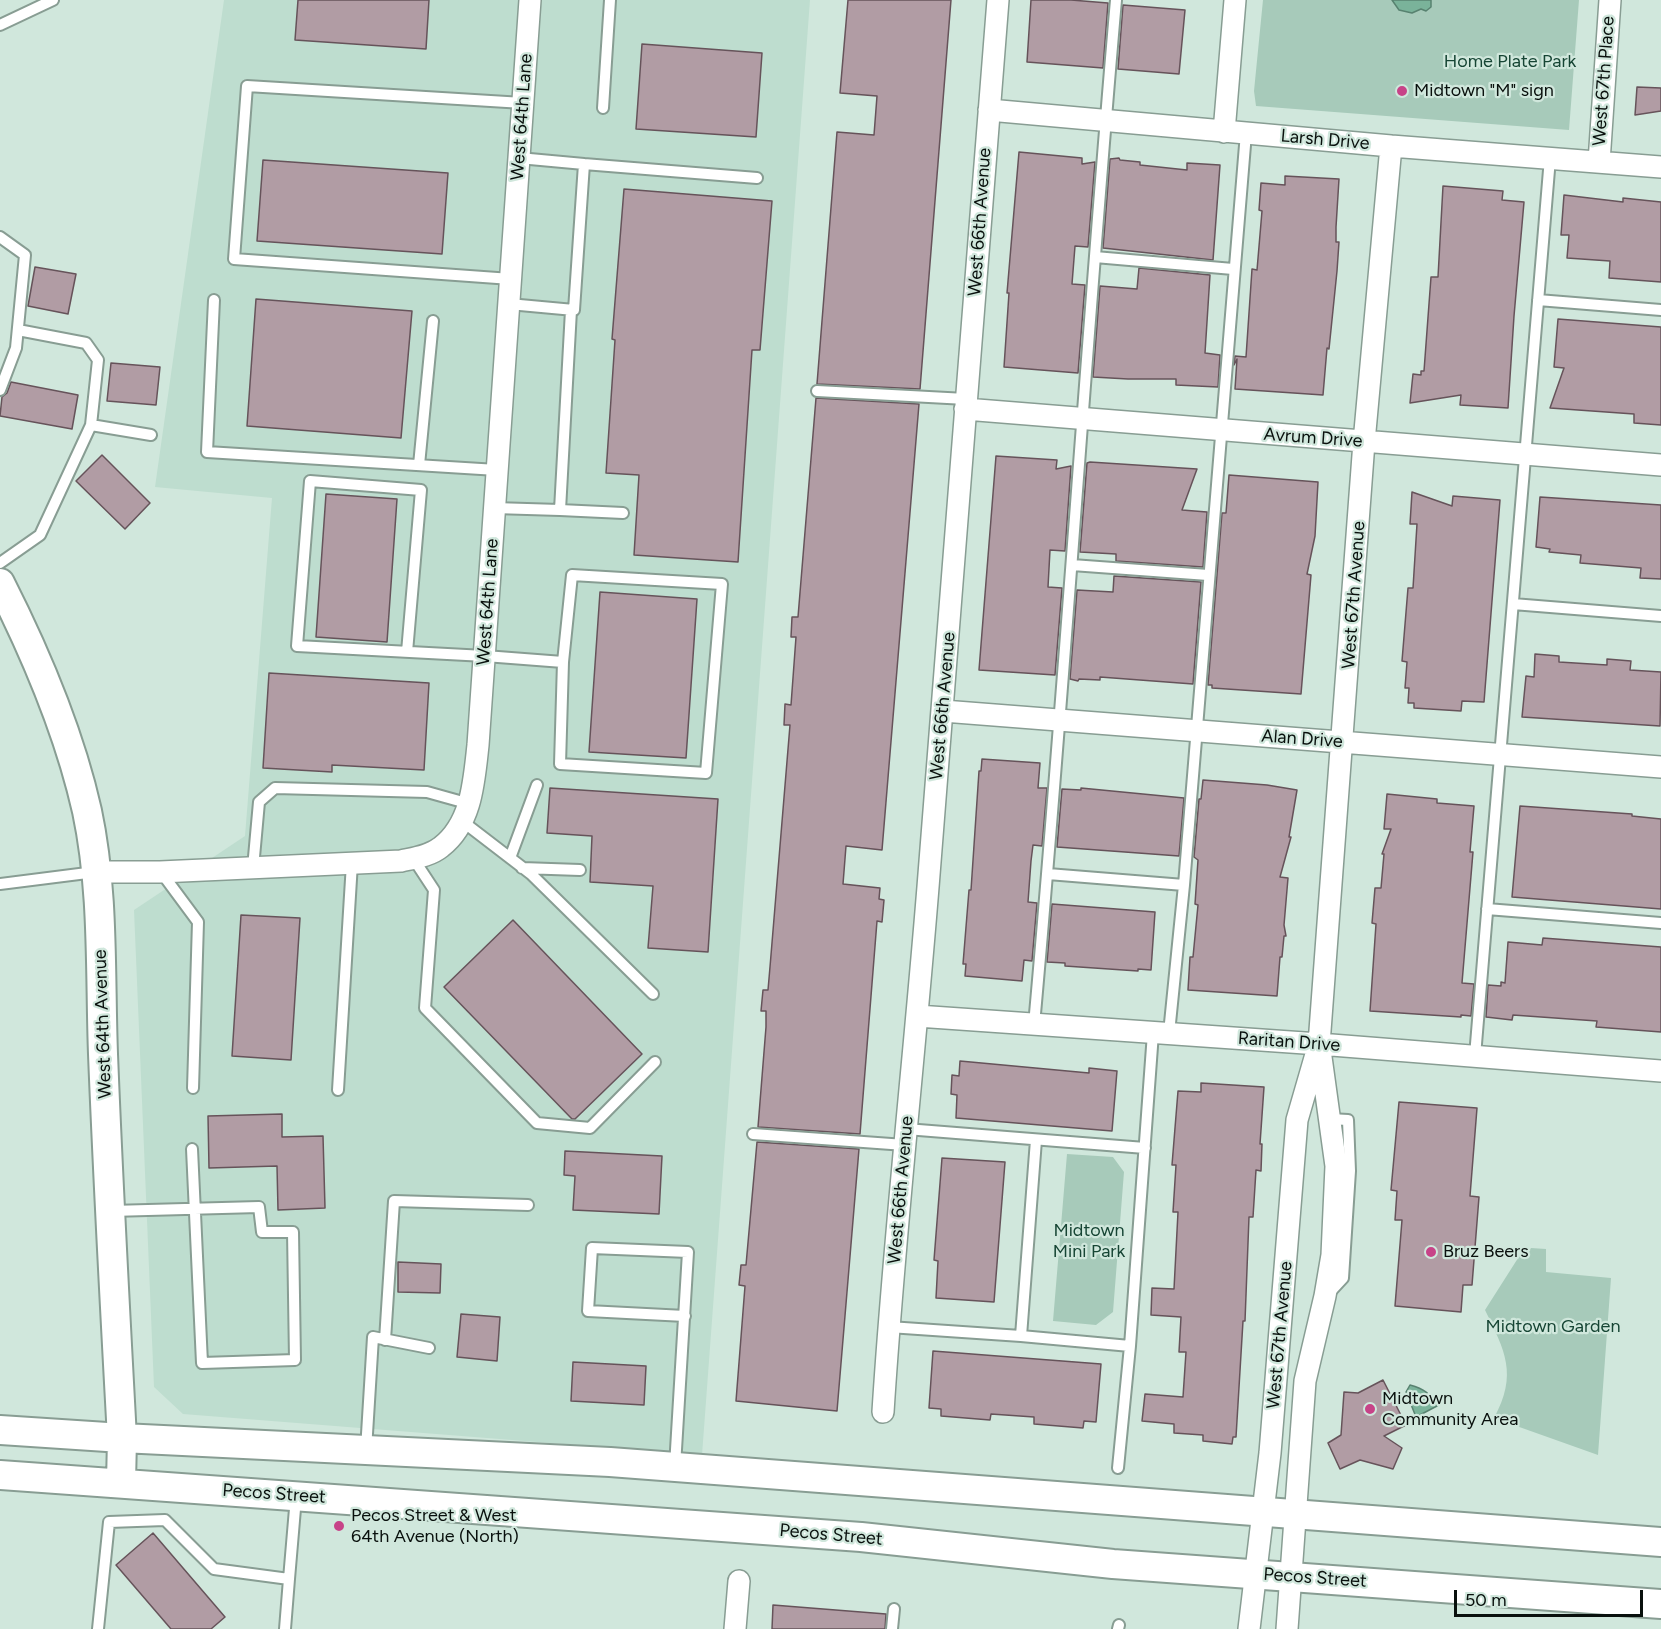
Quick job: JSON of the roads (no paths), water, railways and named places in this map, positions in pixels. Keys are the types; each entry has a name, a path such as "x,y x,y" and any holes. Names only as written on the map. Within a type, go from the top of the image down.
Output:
{"main road":[{"name":"West 64th Avenue","path":"0,583 47,681 78,776 87,812 96,872 122,1438 121,1483"},
{"path":"0,1430 675,1467 1661,1542"},
{"name":"Pecos Street","path":"0,1475 861,1537 1113,1564 1661,1604"}],"street":[{"name":"West 64th Lane","path":"466,812 478,745 530,0"},
{"name":"West 66th Avenue","path":"884,1412 889,1327 943,711 998,0"},
{"path":"1224,132 1235,0"},
{"name":"West 67th Place","path":"1599,162 1610,0"},
{"name":"Larsh Drive","path":"989,110 1391,147 1661,167"},
{"name":"West 67th Avenue","path":"1249,1629 1270,1453 1297,1120 1319,1044 1365,442 1391,147"},
{"name":"Avrum Drive","path":"966,404 1082,419 1661,465"},
{"name":"Alan Drive","path":"943,711 1661,767"},
{"path":"96,872 160,872 401,861 425,855 440,848 466,812"},
{"name":"Raritan Drive","path":"917,1016 1661,1071"},
{"name":"West 67th Avenue","path":"1287,1629 1305,1381 1332,1255 1336,1166 1319,1044"},
{"path":"735,1629 738,1581"}],"lane":[{"path":"0,25 53,0"},
{"path":"603,108 610,0"},
{"path":"1034,1025 1061,720 1082,419 1116,0"},
{"path":"511,279 234,259 247,86 523,103"},
{"path":"1118,1468 1145,1148 1184,885 1246,133"},
{"path":"519,158 757,178"},
{"path":"1475,1056 1550,158"},
{"path":"560,510 571,310 574,310 584,164"},
{"path":"0,237 25,255 16,348 0,390"},
{"path":"1095,257 1233,269"},
{"path":"214,300 207,452 497,470"},
{"path":"1538,300 1661,310"},
{"path":"509,304 571,310"},
{"path":"419,465 433,321"},
{"path":"0,563 40,535 91,425 98,360 86,343 18,330"},
{"path":"817,391 966,404"},
{"path":"91,425 151,435"},
{"path":"407,652 421,490 310,480 297,646 563,662"},
{"path":"494,508 623,513"},
{"path":"1072,565 1208,575"},
{"path":"572,575 722,584 706,773 560,764 563,662 572,575"},
{"path":"1513,604 1661,616"},
{"path":"510,858 537,785"},
{"path":"253,868 259,802 274,788 427,792 466,812 510,858 531,874 653,994"},
{"path":"413,858 434,890 425,1008 537,1123 590,1128 655,1062"},
{"path":"338,1090 352,863"},
{"path":"522,868 580,870"},
{"path":"0,884 96,872"},
{"path":"160,872 198,922 193,1088"},
{"path":"1048,874 1184,885"},
{"path":"1487,909 1661,923"},
{"path":"753,1134 1036,1140 1145,1148"},
{"path":"1021,1336 1036,1140"},
{"path":"110,1211 196,1209 260,1208 262,1232 293,1232 296,1360 202,1363 196,1209 192,1149"},
{"path":"386,1340 394,1201 528,1205"},
{"path":"675,1467 685,1316 688,1252 592,1248 588,1311 685,1316"},
{"path":"889,1327 1130,1346"},
{"path":"366,1450 373,1337 429,1348"},
{"path":"285,1629 296,1495"},
{"path":"98,1629 109,1522 165,1520 214,1569 289,1579"},
{"path":"892,1629 894,1609"}],"place":[{"name":"Midtown \"M\" sign","path":"1402,91"},
{"name":"Bruz Beers","path":"1431,1252"},
{"name":"Midtown Community Area","path":"1370,1409"},
{"name":"Pecos Street & West 64th Avenue (North)","path":"339,1526"}],"park label":[{"name":"Home Plate Park","path":"1510,62"},
{"name":"Midtown Mini Park","path":"1089,1241"},
{"name":"Midtown Garden","path":"1553,1327"}]}
